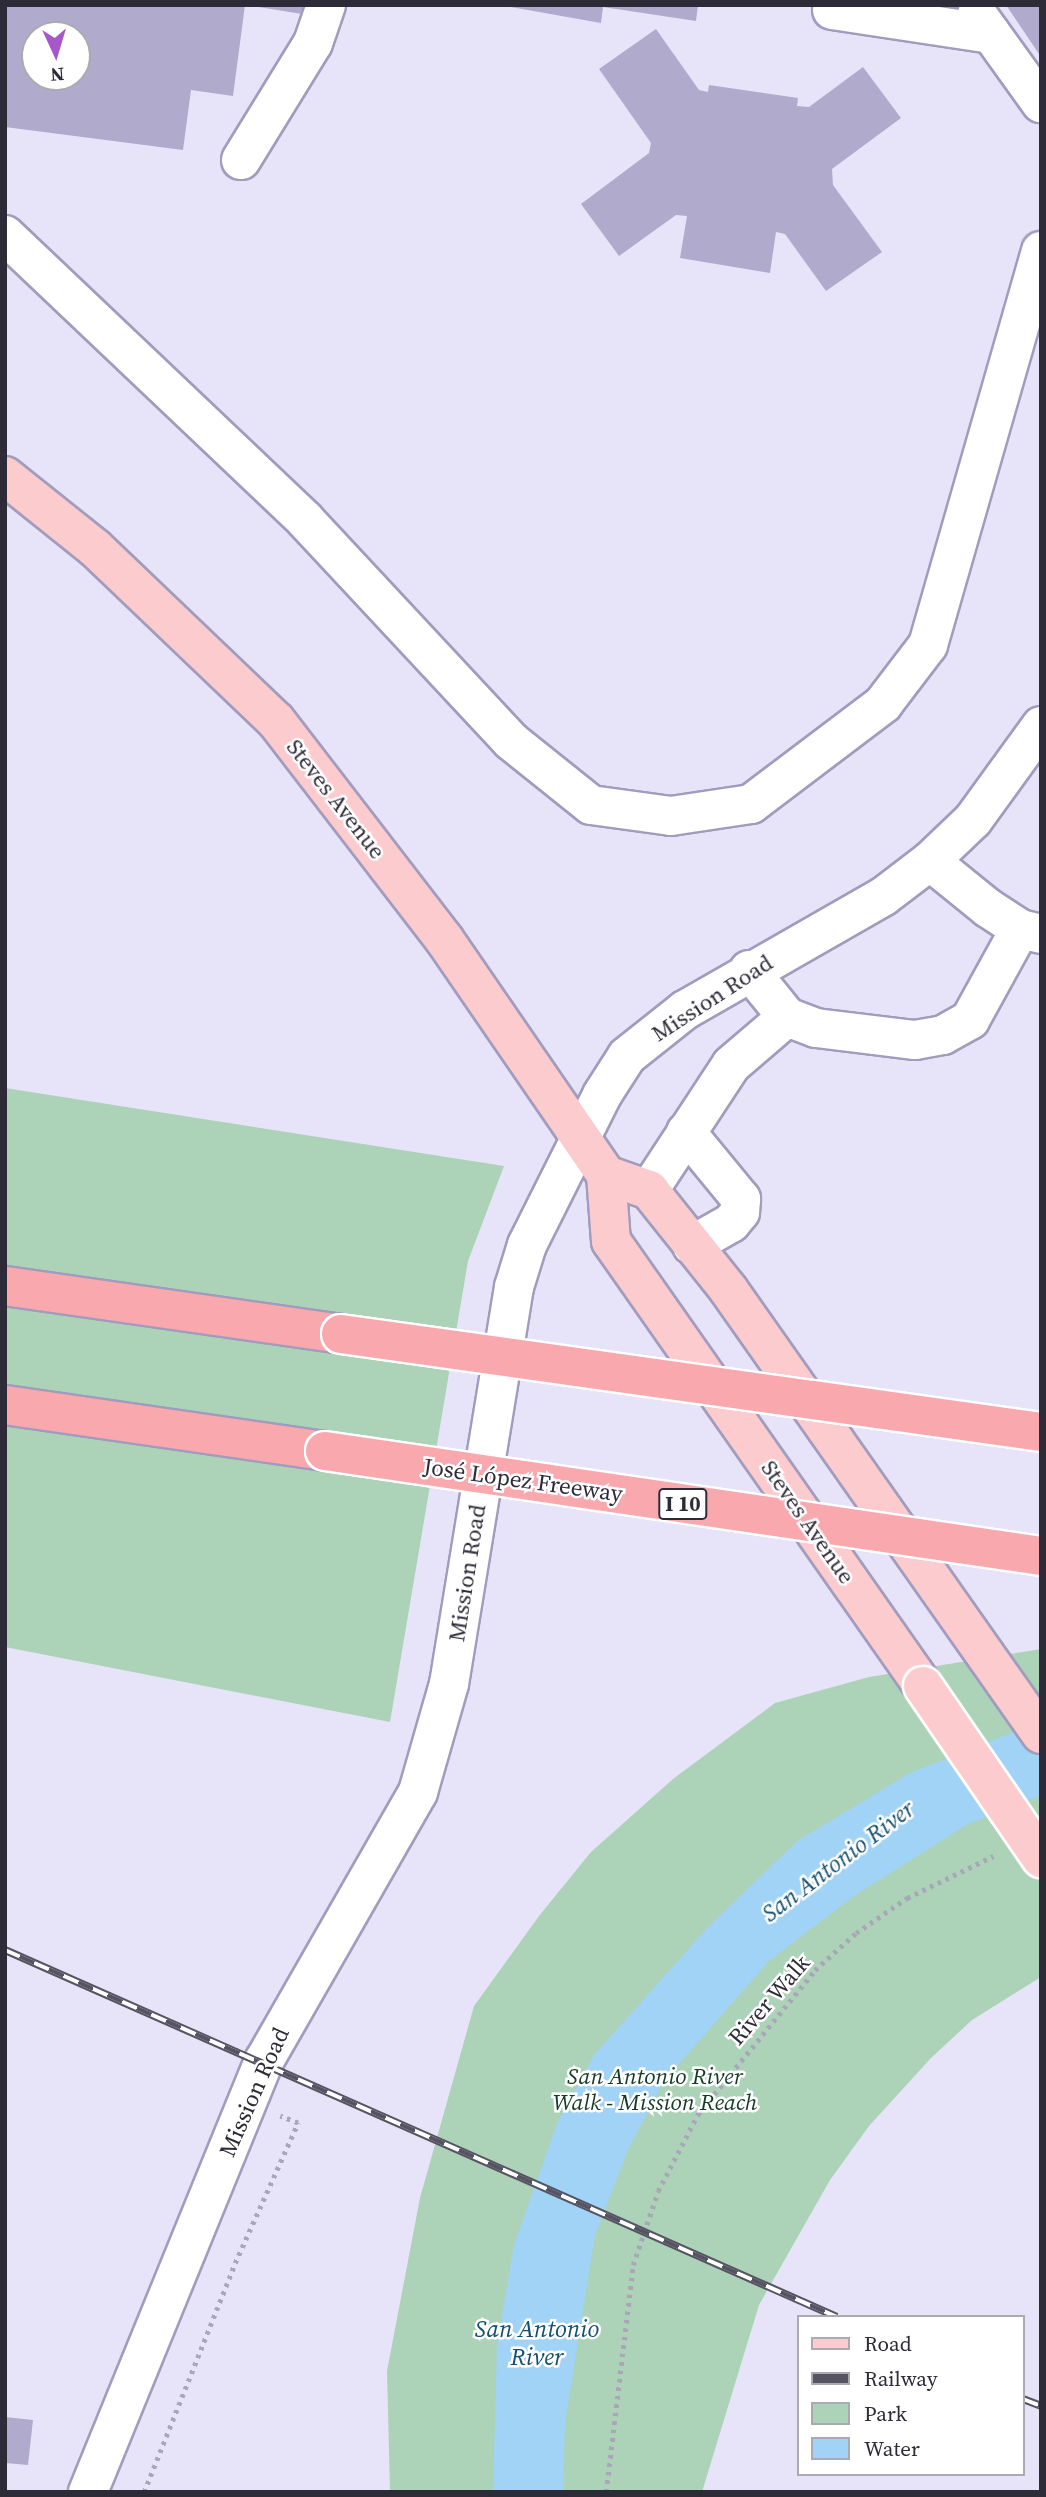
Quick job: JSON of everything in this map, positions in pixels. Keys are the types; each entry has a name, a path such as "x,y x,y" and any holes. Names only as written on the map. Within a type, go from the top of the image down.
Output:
{"highway":[{"path":"5,1286 1041,1432"},
{"name":"José López Freeway","path":"5,1405 1041,1556"}],"main road":[{"name":"Steves Avenue","path":"5,476 95,548 276,721 444,939 606,1175 611,1241 923,1686 1023,1855"},
{"path":"606,1175 649,1190 692,1245 1041,1734"}],"street":[{"path":"242,160 313,43 326,5"},
{"path":"832,10 980,20 1041,103"},
{"path":"5,235 305,520 511,741 591,804 671,816 751,804 883,704 929,645 1041,251"},
{"name":"Mission Road","path":"99,2488 264,2061 418,1792 449,1684 514,1287 527,1245 580,1139 627,1056 685,1010 749,970 884,896 930,861 974,820 1041,726"},
{"path":"749,970 787,1017 816,1028 915,1040 943,1035 970,1020 1030,931 930,861"},
{"path":"649,1190 731,1065 787,1017"},
{"path":"686,1132 741,1199 740,1212 731,1223 692,1245"}],"path":[{"name":"River Walk","path":"606,2492 633,2264 658,2191 698,2115 815,1970 856,1933 907,1898 1023,1855"},
{"path":"144,2492 235,2263 298,2123 276,2115"}],"green space":[{"path":"5,1088 504,1166 468,1261 390,1722 5,1647"},
{"name":"San Antonio River Walk - Mission Reach","path":"1041,1649 1041,1977 972,2020 931,2058 869,2126 830,2180 759,2305 702,2492 390,2492 387,2371 420,2198 474,2006 539,1916 591,1852 673,1779 775,1703 869,1677"}],"water":[{"name":"San Antonio River","path":"1041,1721 1041,1796 968,1824 854,1896 769,1961 664,2081 628,2150 595,2235 565,2423 563,2492 493,2492 497,2344 514,2245 558,2121 594,2055 708,1927 797,1841 910,1773"}],"building":[{"path":"5,5 245,5 233,96 191,90 183,150 5,127"},
{"path":"246,5 303,5 302,14"},
{"path":"500,5 698,5 696,21 603,7 601,23"},
{"path":"1006,5 1041,5 1041,57"},
{"path":"656,29 699,90 708,92 709,85 798,98 797,106 809,107 863,67 901,118 832,169 833,185 882,252 826,291 785,234 776,232 770,273 680,258 687,216 676,215 619,256 581,204 649,153 651,143 599,69"},
{"path":"5,2417 33,2420 28,2465 5,2463"}],"railway":[{"path":"5,1950 832,2315"},
{"path":"1025,2400 1041,2406"}]}
